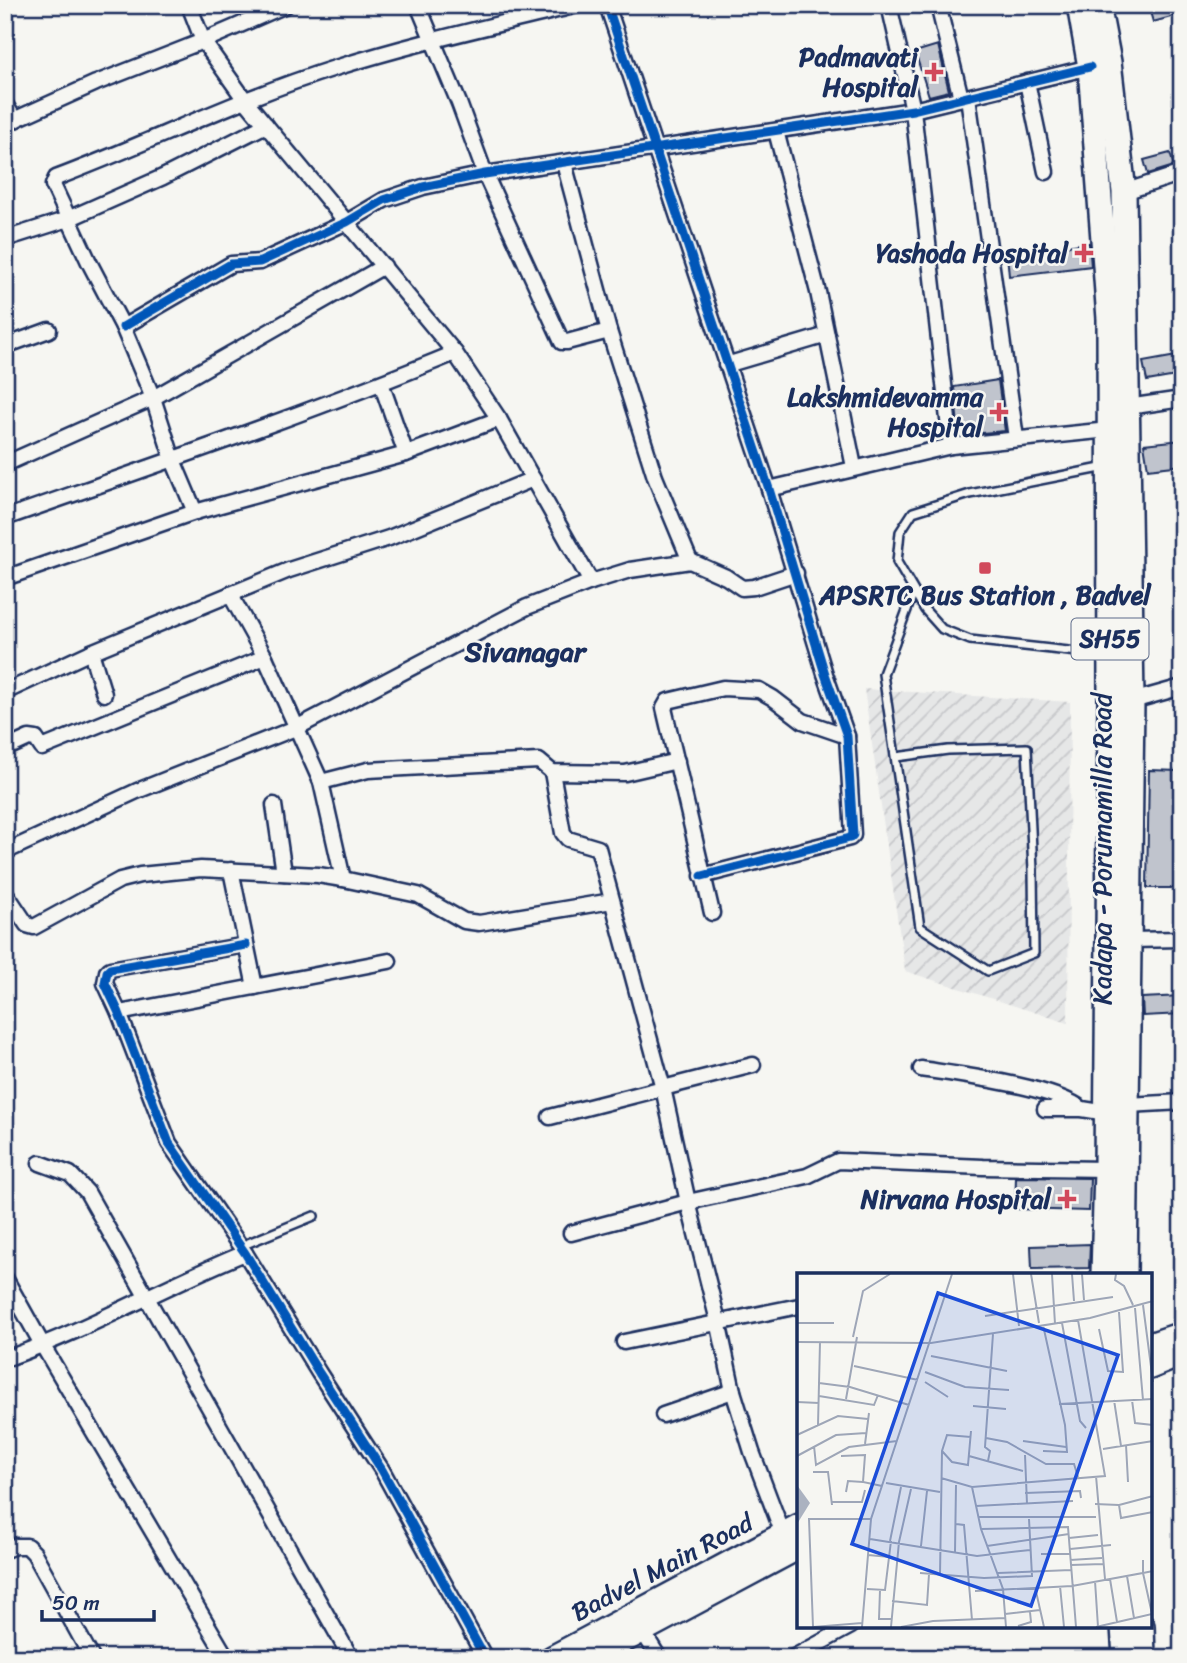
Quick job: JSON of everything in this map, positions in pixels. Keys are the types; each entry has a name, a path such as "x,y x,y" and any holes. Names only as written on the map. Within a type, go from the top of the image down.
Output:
{"main road":[{"name":"SH55","path":"1079,5 1090,67 1109,319 1110,656 1117,1109 1106,1169 1103,1273"},
{"name":"Kadapa - Porumamilla Road","path":"1098,5 1109,62 1124,192 1132,701 1130,940 1117,1109 1125,1273"},
{"path":"1152,1344 1182,1334"},
{"path":"1152,1366 1182,1354"},
{"name":"Badvel Main Road","path":"591,1658 642,1630 793,1536"},
{"name":"Badvel Main Road","path":"552,1658 793,1536"},
{"path":"1123,1628 1125,1658"},
{"path":"1142,1628 1143,1658"}],"street":[{"path":"189,5 203,41 245,100 455,353 499,419 591,582"},
{"path":"5,104 10,122 96,83 286,5"},
{"path":"418,5 485,174 562,342 609,331"},
{"path":"194,512 173,460 153,398 123,327 53,185 56,178 245,100 334,69 578,5"},
{"path":"607,5 769,489 846,736 853,835 850,838 702,876"},
{"path":"889,5 913,110 951,446"},
{"path":"938,5 965,97 1016,438"},
{"path":"123,327 231,264 260,262 347,222 384,200 423,187 485,174 913,110 1090,67"},
{"path":"1027,82 1046,172"},
{"path":"5,239 68,219 163,177 266,125"},
{"path":"776,131 818,292 854,467"},
{"path":"564,163 609,331 655,477 690,561"},
{"path":"1124,192 1182,173"},
{"path":"5,464 153,398 384,266"},
{"path":"5,346 49,330"},
{"path":"726,365 827,335"},
{"path":"5,518 173,460 382,383 455,353"},
{"path":"382,383 406,454"},
{"path":"1128,407 1182,399"},
{"path":"5,578 194,512 406,454 499,419"},
{"path":"769,489 951,446 1109,430"},
{"path":"5,692 91,652 316,559 390,538 533,479"},
{"path":"5,852 137,791 298,727 527,607 591,582 630,570 690,561 726,577 742,588 754,587 796,573"},
{"path":"230,594 265,657 321,782 343,879"},
{"path":"91,652 104,694"},
{"path":"5,749 29,738 36,739 42,748 265,657"},
{"path":"1132,701 1182,687"},
{"path":"712,913 663,708 668,701 723,688 759,690 803,721 846,736"},
{"path":"321,782 368,770 539,761 552,772 625,773 677,761"},
{"path":"552,772 563,834 568,839 598,848 663,1088 733,1391 752,1452 793,1536"},
{"path":"274,805 284,873"},
{"path":"5,892 27,925 34,927 120,880 140,875 201,869 318,875 343,879 418,895 442,906 464,921 479,922 612,901"},
{"path":"231,870 255,987"},
{"path":"1130,940 1182,939"},
{"path":"246,945 110,969 105,983 169,1143 243,1250 382,1469 485,1658"},
{"path":"119,1013 389,961"},
{"path":"550,1117 753,1065"},
{"path":"921,1069 985,1079 1063,1098 1082,1109"},
{"path":"1045,1109 1117,1109 1182,1102"},
{"path":"570,1233 688,1202 807,1176 838,1161 1106,1169"},
{"path":"40,1163 70,1174 88,1192 351,1658"},
{"path":"5,1359 43,1346 243,1250"},
{"path":"5,1278 227,1658"},
{"path":"624,1342 797,1306"},
{"path":"663,1415 733,1391"},
{"path":"5,1550 15,1546 27,1546 34,1553 92,1658"},
{"path":"792,1658 847,1628"},
{"path":"642,1630 659,1658"}],"lane":[{"path":"1110,466 970,494 913,512 900,532 897,562 914,594 942,629 970,640 1110,656"},
{"path":"896,757 948,750 1027,748 1034,953 988,971 920,927 883,674 914,594"},
{"path":"243,1250 314,1216"}],"shaded area":[{"path":"864,689 1070,702 1068,1023 905,971"}],"building":[{"path":"1148,5 1182,5 1182,14 1153,22"},
{"path":"938,45 949,91 929,96 915,52"},
{"path":"1170,153 1174,166 1148,174 1144,160"},
{"path":"1089,243 1091,266 1009,276 1007,254"},
{"path":"1182,355 1182,375 1147,381 1143,362"},
{"path":"998,380 1005,431 959,435 954,387"},
{"path":"1182,440 1182,465 1148,469 1144,444"},
{"path":"1149,770 1180,771 1177,888 1147,888"},
{"path":"1182,996 1182,1014 1143,1016 1142,998"},
{"path":"1016,1177 1090,1178 1089,1211 1015,1209"},
{"path":"1090,1244 1089,1268 1032,1269 1031,1246"}],"cycle path":[{"path":"607,5 769,489 825,674 847,736 853,835 850,838 702,876"},
{"path":"123,327 231,264 260,262 347,222 384,200 423,187 485,174 913,110 1090,67"},
{"path":"246,945 110,969 105,983 169,1143 245,1253 382,1470 485,1658"}],"place":[{"name":"Padmavati Hospital","path":"934,72"},
{"name":"Yashoda Hospital","path":"1084,253"},
{"name":"Lakshmidevamma Hospital","path":"999,412"},
{"name":"APSRTC Bus Station , Badvel","path":"985,568"},
{"name":"Nirvana Hospital","path":"1067,1199"}],"district":[{"name":"Sivanagar","path":"525,651"}]}
